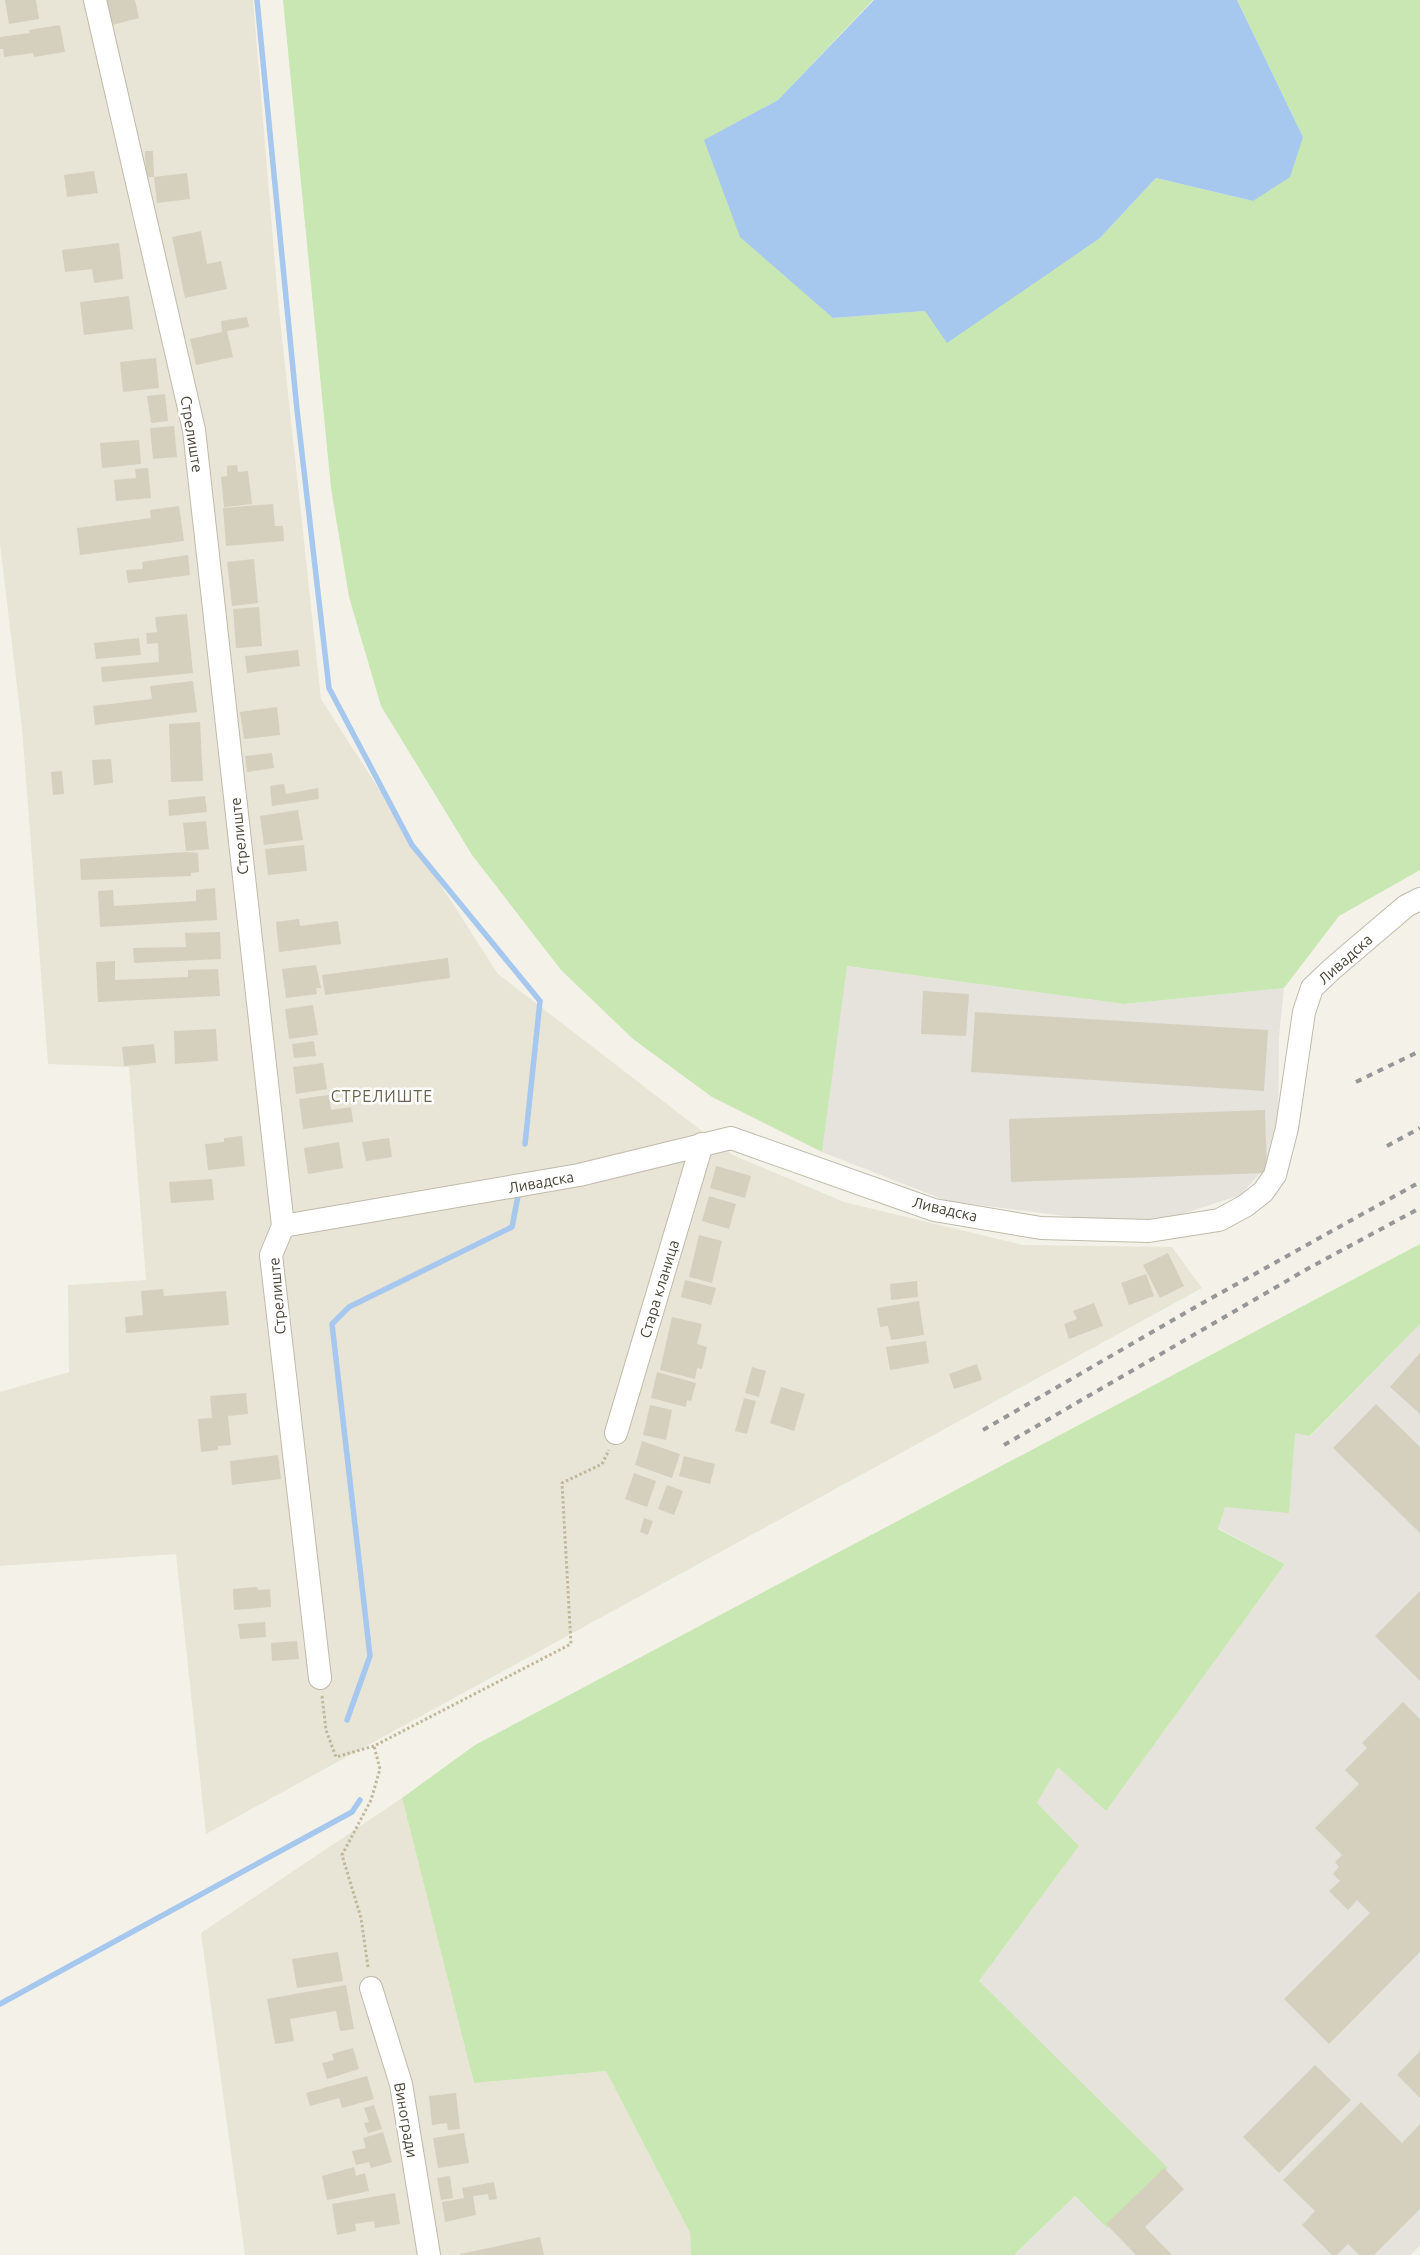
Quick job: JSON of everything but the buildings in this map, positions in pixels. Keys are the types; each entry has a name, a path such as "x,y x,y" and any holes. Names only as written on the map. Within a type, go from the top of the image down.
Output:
{"street":[{"name":"Стрелиште","path":"95,0 194,430 283,1226 271,1255 320,1678"},
{"name":"Ливадска","path":"283,1226 579,1175 731,1138 934,1210 1041,1228 1149,1231 1219,1220 1245,1206 1263,1192 1275,1175 1287,1128 1304,1012 1312,988 1332,968 1406,906 1420,898"},
{"name":"Стара кланица","path":"616,1433 702,1144"},
{"name":"Виногради","path":"371,1988 401,2084 429,2255"}],"path":[{"path":"320,1678 326,1730 336,1756 374,1746 571,1644 562,1484 602,1464 616,1433"},
{"path":"371,1988 361,1918 342,1855 371,1800 380,1770 374,1746"}],"shaded area":[{"path":"0,0 253,0 278,300 321,699 498,974 733,1155 844,1202 1023,1245 1172,1247 1202,1288 206,1834 176,1554 0,1566 0,1392 69,1372 68,1285 146,1280 129,1067 48,1064 22,728 0,544"},
{"path":"846,966 1124,1004 1284,988 1279,1037 1278,1152 1241,1195 1144,1226 947,1201 822,1152"},
{"path":"1420,1324 1420,2245 1411,2255 1014,2255 1075,2196 1107,2228 979,1981 1079,1846 1037,1803 1058,1766 1106,1811 1285,1564 1218,1528 1225,1506 1295,1432 1311,1436"},
{"path":"402,1798 474,2083 606,2071 690,2233 691,2255 245,2255 201,1933"}],"green space":[{"path":"283,0 873,0 778,100 705,140 833,318 925,311 1100,238 1156,178 1253,201 1303,137 1237,0 1420,0 1420,870 1339,916 1284,988 1124,1004 847,966 822,1152 712,1097 633,1039 561,970 472,855 381,706 349,597 331,488"},
{"path":"1420,1244 1420,1324 1310,1436 1295,1433 1289,1513 1225,1507 1218,1529 1285,1564 1106,1811 1058,1767 1037,1803 1079,1846 979,1981 1168,2168 1107,2228 1075,2196 1014,2255 691,2255 690,2233 606,2071 474,2083 402,1798 475,1745"}],"water":[{"path":"874,0 1237,0 1303,137 1290,177 1253,201 1156,178 1100,238 947,343 925,311 833,318 740,237 704,140 778,100"}],"waterway":[{"path":"257,0 297,410 329,688 412,845 540,1001 525,1144"},
{"path":"347,1720 370,1656 332,1324 349,1307 512,1227 518,1196"},
{"path":"0,2004 352,1812 360,1800"}],"railway":[{"path":"1356,1082 1420,1051"},
{"path":"1387,1146 1420,1128"},
{"path":"983,1430 1199,1305 1420,1182"},
{"path":"1004,1445 1309,1268 1420,1208"}],"district":[{"name":"СТРЕЛИШТЕ","path":"382,1096"}]}
